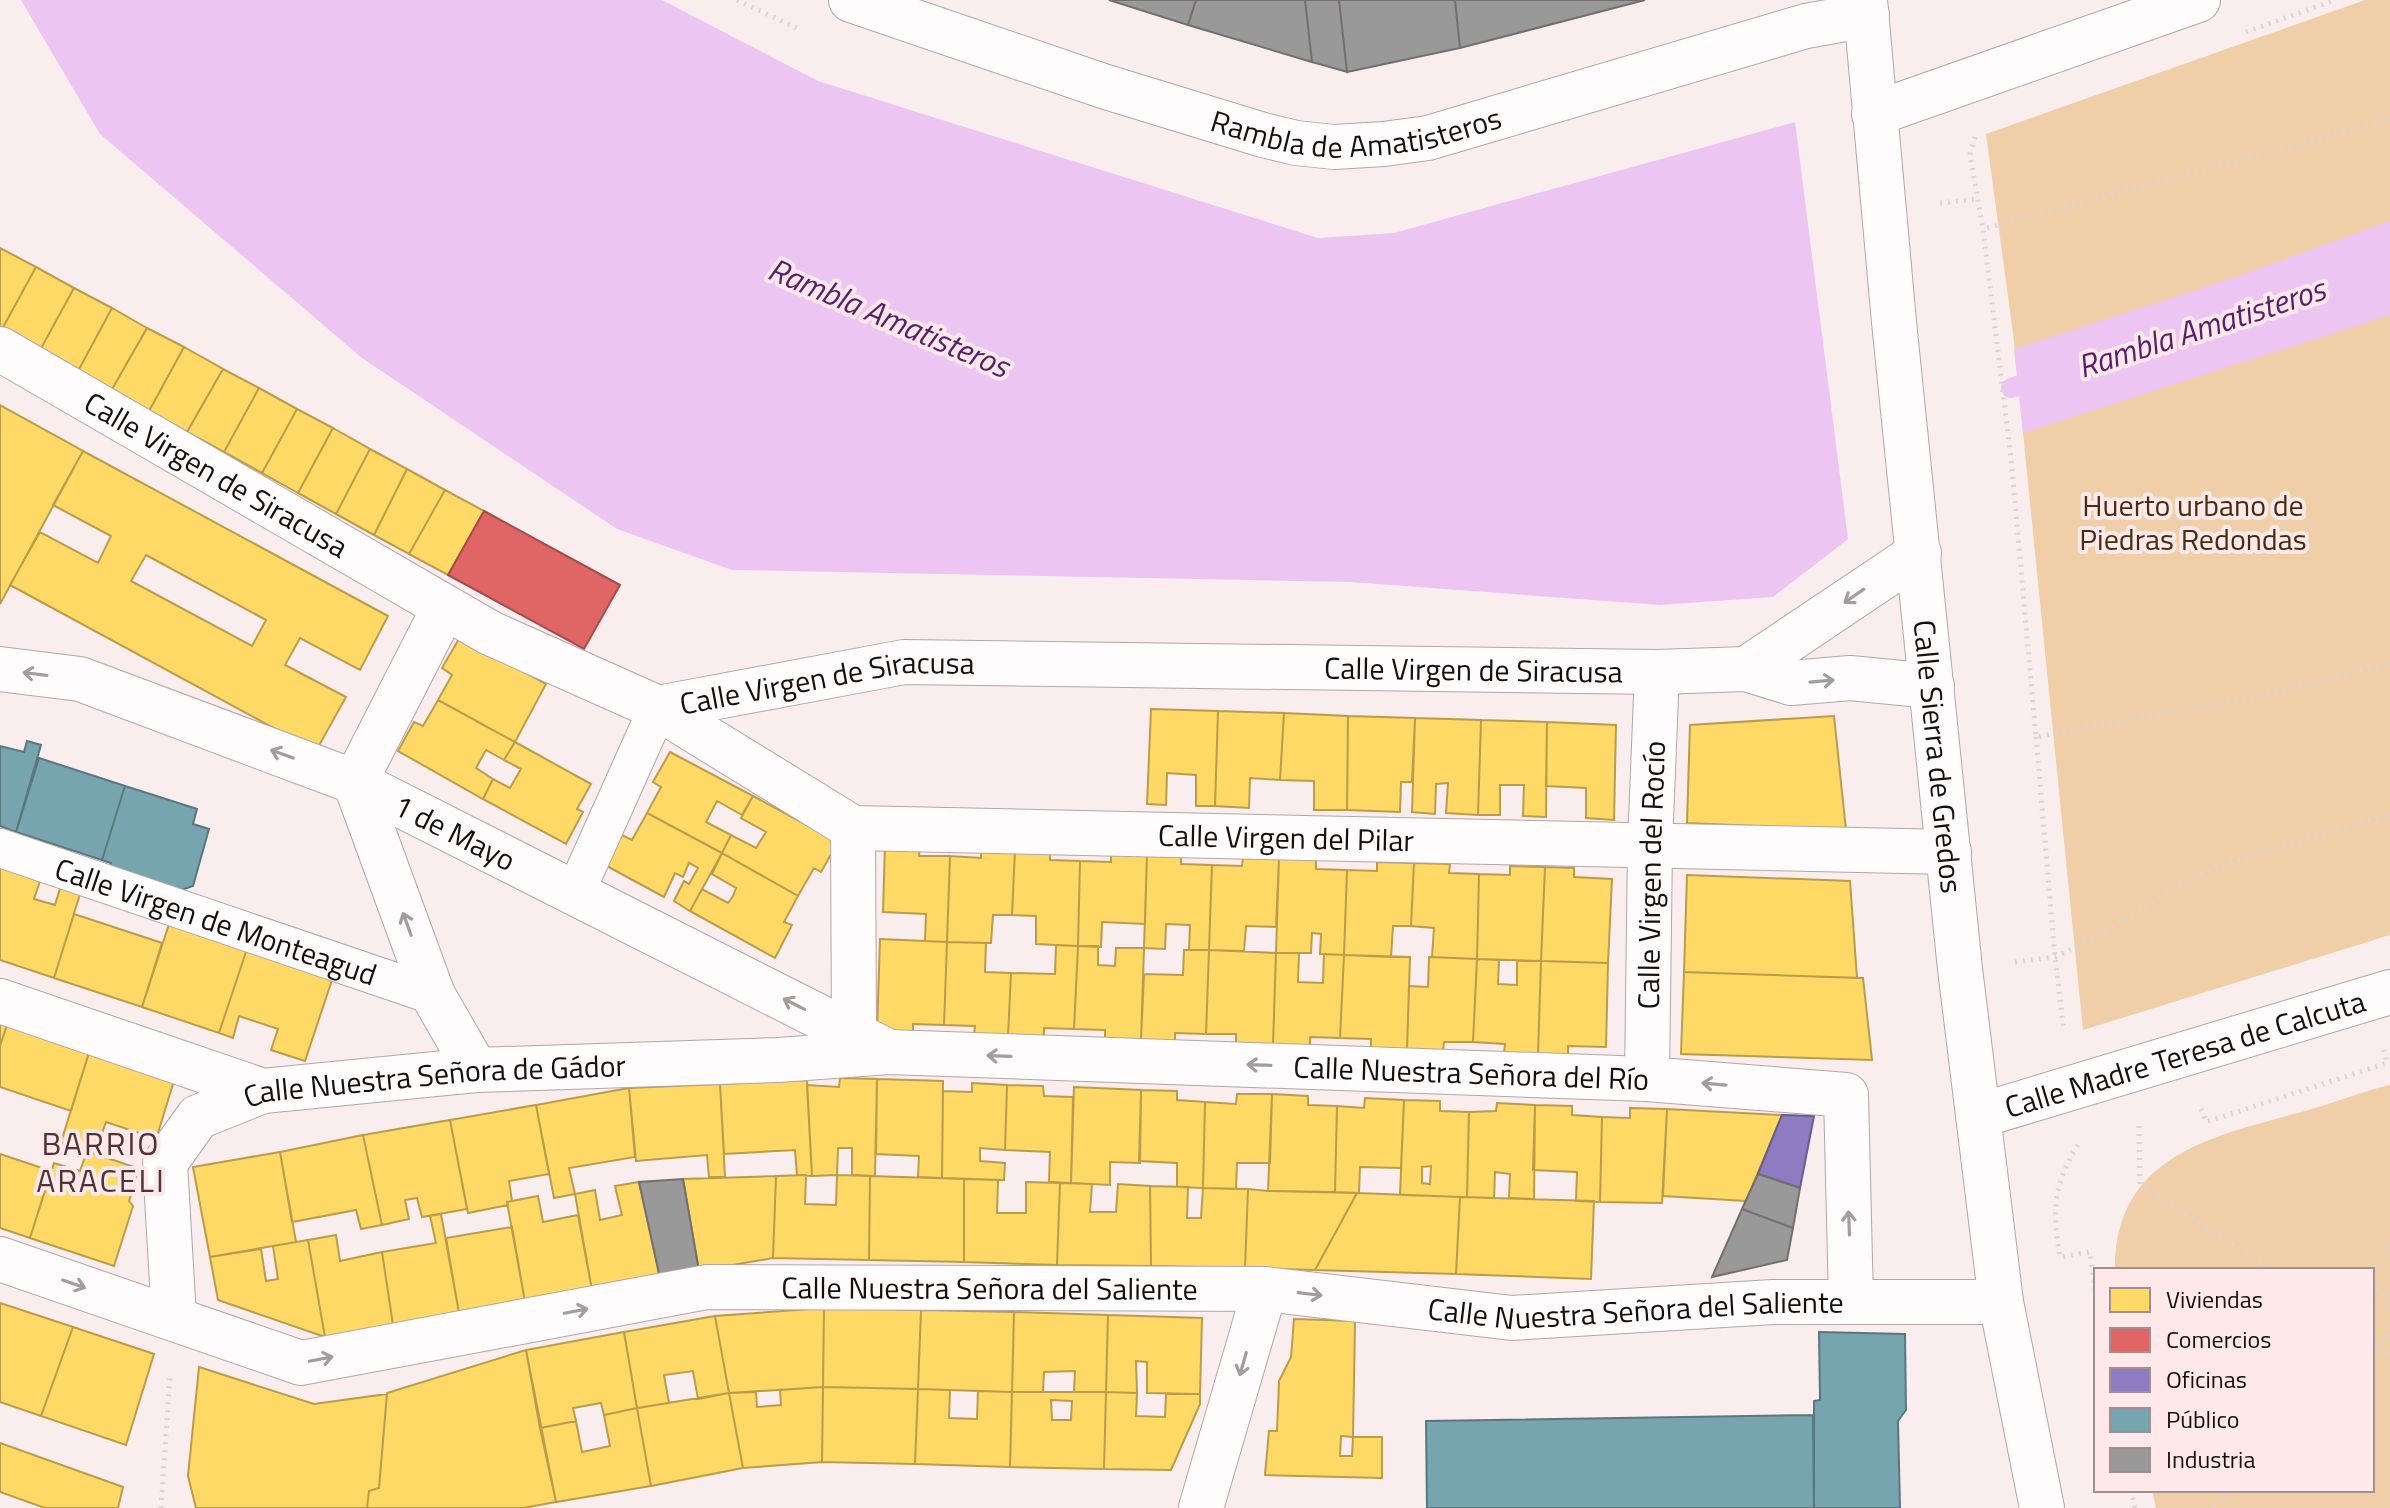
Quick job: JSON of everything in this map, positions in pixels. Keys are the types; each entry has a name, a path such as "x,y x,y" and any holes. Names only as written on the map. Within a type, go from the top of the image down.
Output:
{"street":[{"name":"Rambla de Amatisteros","path":"851,0 1103,86 1263,135 1334,147 1428,138 1866,7"},
{"path":"1874,114 2198,0"},
{"name":"Calle Sierra de Gredos","path":"1866,7 1874,114 1960,969 2001,1302 2042,1508"},
{"name":"Calle Virgen de Siracusa","path":"0,349 444,608 490,633 658,708 904,662 1657,672 1746,669 1791,683 1850,678 1932,686"},
{"path":"1746,669 1919,553"},
{"path":"444,608 355,782 433,995 476,1070"},
{"name":"1 de Mayo","path":"0,669 80,679 355,782 872,1043"},
{"name":"Calle Virgen del Rocío","path":"1647,1079 1650,845 1657,672"},
{"path":"575,893 658,708 853,828 872,1043"},
{"name":"Calle Virgen del Pilar","path":"853,828 1949,852"},
{"name":"Calle Virgen de Monteagud","path":"0,848 433,995"},
{"name":"Calle Madre Teresa de Calcuta","path":"1978,1116 2390,992"},
{"path":"0,1001 263,1091"},
{"name":"Calle Nuestra Señora de Gádor","path":"174,1318 165,1163 198,1117 263,1091 476,1070 778,1060 872,1043"},
{"name":"Calle Nuestra Señora del Río","path":"872,1043 1647,1079 1846,1095 1851,1301"},
{"name":"Calle Nuestra Señora del Saliente","path":"0,1259 301,1363 707,1287 1265,1289 1512,1318 1773,1302 2001,1302"},
{"path":"1201,1508 1265,1289"}],"path":[{"path":"2067,1037 2063,1028 2055,957 2011,458 1983,229 2390,117"},
{"path":"2036,737 2269,694 2390,663"},
{"path":"2055,957 2217,866 2390,814"},
{"path":"2199,1101 2206,1122 2311,1088 2387,1063 2383,1041"},
{"path":"2139,1117 2140,1185 2270,1268"},
{"path":"2080,1142 2056,1191 2055,1228 2060,1257 2090,1252 2094,1281"},
{"path":"2374,1272 2390,1246"},
{"path":"2374,1283 2388,1299 2390,1309"},
{"path":"161,1508 174,1318"},
{"path":"2374,1352 2387,1338 2390,1327"},
{"path":"2380,1348 2390,1356"},
{"path":"2213,1508 2226,1492"}],"green space":[{"name":"Huerto urbano de Piedras Redondas","path":"2365,0 2390,0 2390,935 2083,1030 2013,333 1986,134"},
{"path":"2390,1085 2390,1508 2156,1508 2152,1492 2374,1492 2374,1268 2115,1268 2119,1231 2131,1201 2150,1176 2174,1157 2203,1142 2235,1131"}],"water":[{"path":"21,0 662,0 818,81 1318,238 1394,233 1795,122 1848,539 1773,597 1660,605 1351,582 732,570 617,529 362,358 100,134"},
{"path":"2390,221 2390,315 2023,433 2014,349 2236,277"}],"building: Viviendas":[{"path":"0,248 36,267 1,331 0,330"},
{"path":"36,267 74,288 39,352 1,331"},
{"path":"74,288 112,308 77,373 39,352"},
{"path":"112,308 147,328 111,391 77,373"},
{"path":"147,328 184,347 149,411 111,391"},
{"path":"184,347 223,369 187,432 149,411"},
{"path":"223,369 259,388 224,452 187,432"},
{"path":"259,388 297,409 262,473 224,452"},
{"path":"0,405 83,451 0,604"},
{"path":"297,409 333,428 298,493 262,473"},
{"path":"333,428 370,449 336,514 298,493"},
{"path":"370,449 407,469 374,535 336,514"},
{"path":"83,451 388,616 360,670 300,638 285,665 346,697 316,751 10,585 40,532 98,563 111,536 53,505","holes":["146,555 266,620 252,646 131,581"]},
{"path":"407,469 445,490 409,554 374,535"},
{"path":"445,490 484,511 448,575 409,554"},
{"path":"460,637 546,684 515,742 438,700 452,675 442,668"},
{"path":"438,700 515,742 504,760 486,750 476,768 493,779 483,799 398,751 414,722 423,726"},
{"path":"1151,709 1218,711 1215,806 1196,806 1196,775 1167,773 1166,805 1147,804"},
{"path":"1218,711 1284,713 1280,780 1250,778 1249,808 1215,806"},
{"path":"1284,713 1348,716 1347,810 1314,810 1314,781 1280,780"},
{"path":"1348,716 1415,718 1412,782 1401,782 1400,812 1347,810"},
{"path":"1834,716 1846,830 1687,823 1690,725"},
{"path":"1415,718 1481,720 1478,815 1446,813 1448,783 1436,784 1435,814 1412,812"},
{"path":"1481,720 1547,722 1546,817 1523,816 1524,785 1500,785 1500,815 1478,815"},
{"path":"1547,722 1616,725 1614,820 1586,818 1586,788 1546,786"},
{"path":"515,742 591,784 577,809 583,812 566,844 483,799 493,779 510,788 521,769 504,760"},
{"path":"670,752 753,796 742,815 717,801 706,822 731,835 722,853 647,813 661,787 653,782"},
{"path":"753,796 838,842 821,872 814,868 798,896 722,853 731,835 756,848 766,832 741,818"},
{"path":"647,813 722,853 690,911 674,901 684,881 689,884 698,868 689,863 683,877 675,873 664,897 605,865 622,835 632,840"},
{"path":"885,845 920,846 919,856 950,856 947,942 925,941 926,914 883,912"},
{"path":"981,849 1015,850 1012,915 993,915 991,943 947,942 950,856 981,858"},
{"path":"1015,850 1050,850 1050,860 1080,861 1078,946 1036,944 1036,916 1012,915"},
{"path":"722,853 798,896 784,922 792,925 775,958 690,911 702,889 728,903 733,896 736,888 712,874"},
{"path":"1111,853 1147,854 1145,924 1102,922 1101,947 1078,946 1080,861 1111,862"},
{"path":"1147,854 1181,855 1181,864 1212,865 1209,950 1189,950 1190,925 1166,924 1165,949 1144,948"},
{"path":"1243,857 1279,858 1276,927 1246,926 1244,951 1209,950 1212,865 1242,866"},
{"path":"1279,858 1316,859 1316,869 1347,870 1344,955 1320,954 1321,934 1312,933 1311,953 1276,953"},
{"path":"1377,862 1414,863 1411,926 1393,926 1391,957 1344,955 1347,870 1377,871"},
{"path":"1414,863 1450,864 1449,873 1479,874 1477,959 1432,957 1434,928 1411,926"},
{"path":"0,864 41,878 34,899 55,905 61,885 81,891 54,978 0,960"},
{"path":"1510,866 1545,867 1541,961 1477,959 1479,874 1510,875"},
{"path":"1545,867 1574,868 1574,877 1612,879 1608,963 1541,961"},
{"path":"1687,875 1850,881 1857,978 1684,972"},
{"path":"74,914 162,943 142,1007 54,978"},
{"path":"170,921 248,946 219,1033 142,1007"},
{"path":"880,939 947,942 944,1025 913,1024 913,1033 877,1032"},
{"path":"947,942 986,943 985,972 1011,973 1008,1036 974,1035 975,1026 944,1025"},
{"path":"1056,945 1078,946 1074,1029 1044,1028 1044,1037 1008,1036 1011,973 1055,974"},
{"path":"248,946 334,974 305,1061 271,1050 278,1029 239,1016 233,1038 219,1033"},
{"path":"1078,946 1098,946 1098,965 1115,966 1116,948 1144,948 1141,1040 1105,1039 1105,1030 1074,1029"},
{"path":"1184,950 1209,950 1206,1034 1175,1033 1175,1042 1141,1040 1144,974 1183,975"},
{"path":"1209,950 1276,953 1273,1045 1236,1044 1236,1034 1206,1034"},
{"path":"1276,953 1299,953 1298,982 1323,983 1324,954 1344,955 1340,1038 1310,1037 1310,1046 1273,1045"},
{"path":"1344,955 1410,957 1407,1050 1371,1048 1371,1039 1340,1038"},
{"path":"1429,957 1477,959 1473,1042 1444,1042 1443,1051 1407,1050 1409,986 1428,987"},
{"path":"1477,959 1499,960 1498,984 1517,985 1517,961 1541,961 1538,1054 1504,1053 1505,1044 1473,1042"},
{"path":"1541,961 1608,963 1606,1047 1568,1046 1568,1055 1538,1054"},
{"path":"1684,972 1863,978 1872,1060 1681,1054"},
{"path":"0,1013 10,1016 0,1046"},
{"path":"10,1016 92,1043 71,1111 0,1087 0,1046"},
{"path":"92,1043 177,1071 157,1136 151,1137 106,1122 95,1153 61,1142"},
{"path":"840,1078 877,1079 875,1176 852,1175 852,1148 838,1148 837,1175 812,1176 807,1085 839,1087"},
{"path":"877,1079 943,1081 942,1178 918,1177 919,1156 876,1154"},
{"path":"807,1080 812,1176 797,1175 795,1150 724,1154 720,1084"},
{"path":"972,1083 1007,1085 1005,1150 980,1148 980,1161 1005,1163 1004,1180 942,1178 943,1091 972,1092"},
{"path":"720,1084 725,1177 709,1177 707,1155 636,1161 629,1088"},
{"path":"1007,1085 1043,1086 1044,1096 1073,1097 1071,1183 1049,1182 1050,1152 1005,1150"},
{"path":"1074,1087 1141,1090 1140,1163 1110,1162 1110,1185 1071,1183"},
{"path":"629,1088 635,1157 569,1168 575,1194 554,1198 536,1105"},
{"path":"1141,1090 1177,1091 1177,1100 1205,1102 1203,1188 1177,1187 1177,1163 1139,1161"},
{"path":"1237,1094 1272,1094 1270,1163 1237,1163 1236,1189 1203,1188 1205,1102 1236,1104"},
{"path":"1272,1094 1308,1096 1308,1105 1337,1106 1335,1192 1268,1191"},
{"path":"1365,1098 1404,1100 1401,1168 1360,1167 1359,1193 1335,1192 1337,1106 1364,1108"},
{"path":"1404,1100 1440,1101 1440,1111 1469,1112 1467,1197 1400,1195","holes":["1431,1166 1430,1184 1422,1183 1422,1167"]},
{"path":"1497,1103 1535,1105 1534,1199 1509,1198 1510,1174 1495,1172 1494,1198 1467,1197 1469,1112 1496,1111"},
{"path":"536,1105 549,1174 509,1181 512,1201 507,1202 508,1205 468,1213 450,1120"},
{"path":"1535,1105 1572,1106 1572,1115 1602,1117 1600,1202 1576,1201 1577,1172 1533,1170"},
{"path":"1630,1108 1667,1109 1662,1203 1600,1202 1602,1117 1630,1118"},
{"path":"1667,1109 1782,1115 1746,1201 1663,1196"},
{"path":"450,1120 467,1209 422,1217 417,1198 405,1200 409,1219 382,1225 363,1135"},
{"path":"363,1135 382,1225 361,1229 356,1210 292,1222 280,1152"},
{"path":"87,1151 140,1169 129,1201 133,1206 114,1266 30,1238 54,1163 80,1171"},
{"path":"280,1152 296,1242 210,1257 193,1167"},
{"path":"0,1154 51,1171 30,1238 0,1228"},
{"path":"806,1175 805,1204 836,1205 837,1175 870,1176 869,1260 773,1258 776,1176"},
{"path":"776,1176 773,1258 699,1271 683,1179"},
{"path":"870,1176 964,1179 964,1262 869,1260"},
{"path":"964,1179 998,1180 997,1213 1026,1213 1026,1182 1060,1183 1057,1265 964,1262"},
{"path":"639,1182 660,1278 592,1290 575,1194 595,1190 600,1220 622,1215 615,1186"},
{"path":"1060,1183 1092,1184 1090,1212 1116,1212 1118,1184 1150,1186 1151,1266 1057,1265"},
{"path":"1150,1186 1188,1187 1187,1218 1201,1218 1203,1188 1248,1189 1245,1268 1151,1266"},
{"path":"1248,1189 1357,1193 1315,1270 1245,1268"},
{"path":"1357,1193 1460,1197 1456,1274 1315,1270"},
{"path":"538,1196 543,1222 578,1215 592,1290 525,1302 507,1202"},
{"path":"1460,1197 1594,1201 1591,1279 1456,1274"},
{"path":"441,1214 459,1313 393,1325 382,1252 436,1243 430,1216"},
{"path":"512,1227 525,1302 459,1313 446,1238"},
{"path":"336,1235 340,1261 382,1252 393,1325 325,1337 308,1240"},
{"path":"308,1240 325,1337 218,1300 210,1257 261,1249 266,1281 278,1279 273,1246"},
{"path":"0,1303 73,1327 41,1416 0,1402"},
{"path":"824,1308 921,1310 918,1389 823,1387"},
{"path":"824,1308 823,1387 729,1393 715,1316"},
{"path":"921,1310 1014,1312 1012,1392 918,1389"},
{"path":"1014,1312 1108,1315 1106,1392 1074,1392 1075,1371 1044,1372 1043,1392 1012,1392"},
{"path":"1108,1315 1202,1318 1200,1394 1147,1393 1147,1362 1136,1361 1137,1393 1106,1392"},
{"path":"715,1316 729,1393 698,1399 693,1371 664,1375 669,1403 637,1408 624,1332"},
{"path":"1294,1319 1355,1321 1353,1437 1382,1437 1382,1478 1265,1475 1269,1431 1277,1431 1279,1381 1291,1357","holes":["1341,1436 1353,1437 1352,1456 1340,1456"]},
{"path":"73,1327 154,1354 126,1445 41,1416"},
{"path":"624,1332 637,1408 604,1415 601,1403 573,1408 576,1421 540,1428 526,1350"},
{"path":"526,1350 556,1502 523,1508 367,1508 369,1491 379,1488 387,1393"},
{"path":"199,1367 314,1404 387,1394 379,1488 369,1491 367,1508 196,1508 188,1476"},
{"path":"823,1387 822,1462 743,1468 729,1393 756,1392 757,1407 781,1405 780,1390"},
{"path":"823,1387 918,1389 915,1464 822,1462"},
{"path":"918,1389 950,1390 949,1418 977,1419 978,1391 1012,1392 1010,1467 915,1464"},
{"path":"1012,1392 1106,1392 1104,1469 1010,1467","holes":["1051,1400 1072,1401 1071,1420 1052,1420"]},
{"path":"1106,1392 1137,1393 1136,1416 1165,1417 1166,1394 1200,1394 1200,1404 1171,1470 1104,1469"},
{"path":"729,1393 743,1468 651,1486 637,1408"},
{"path":"637,1408 651,1486 556,1502 540,1428 576,1421 582,1452 610,1446 604,1415"},
{"path":"0,1443 123,1487 118,1508 45,1508 0,1492"}],"building: Comercios":[{"path":"484,511 620,585 584,649 448,575"}],"building: Oficinas":[{"path":"1782,1115 1814,1116 1800,1188 1758,1174"}],"building: Público":[{"path":"27,741 41,745 16,832 0,826 0,746 24,752"},
{"path":"39,758 125,786 102,860 16,832"},
{"path":"125,786 197,809 193,824 209,829 193,886 161,897 108,878 111,863 102,860"},
{"path":"1819,1332 1905,1334 1906,1410 1898,1421 1900,1508 1814,1508 1814,1401 1820,1400"},
{"path":"1813,1415 1814,1508 1427,1508 1426,1421"}],"building: Industria":[{"path":"1109,0 1196,0 1188,25"},
{"path":"1196,0 1305,0 1312,62 1188,25"},
{"path":"1305,0 1339,0 1347,72 1312,62"},
{"path":"1339,0 1455,0 1460,48 1347,72"},
{"path":"1455,0 1645,0 1460,48"},
{"path":"1758,1174 1800,1188 1793,1228 1742,1209"},
{"path":"683,1179 699,1271 660,1278 639,1182"},
{"path":"1742,1209 1793,1228 1787,1260 1712,1277"}],"waterway":[{"name":"Rambla Amatisteros","path":"2011,388 2043,377"}],"district":[{"name":"BARRIO ARACELI","path":"101,1162"}]}
